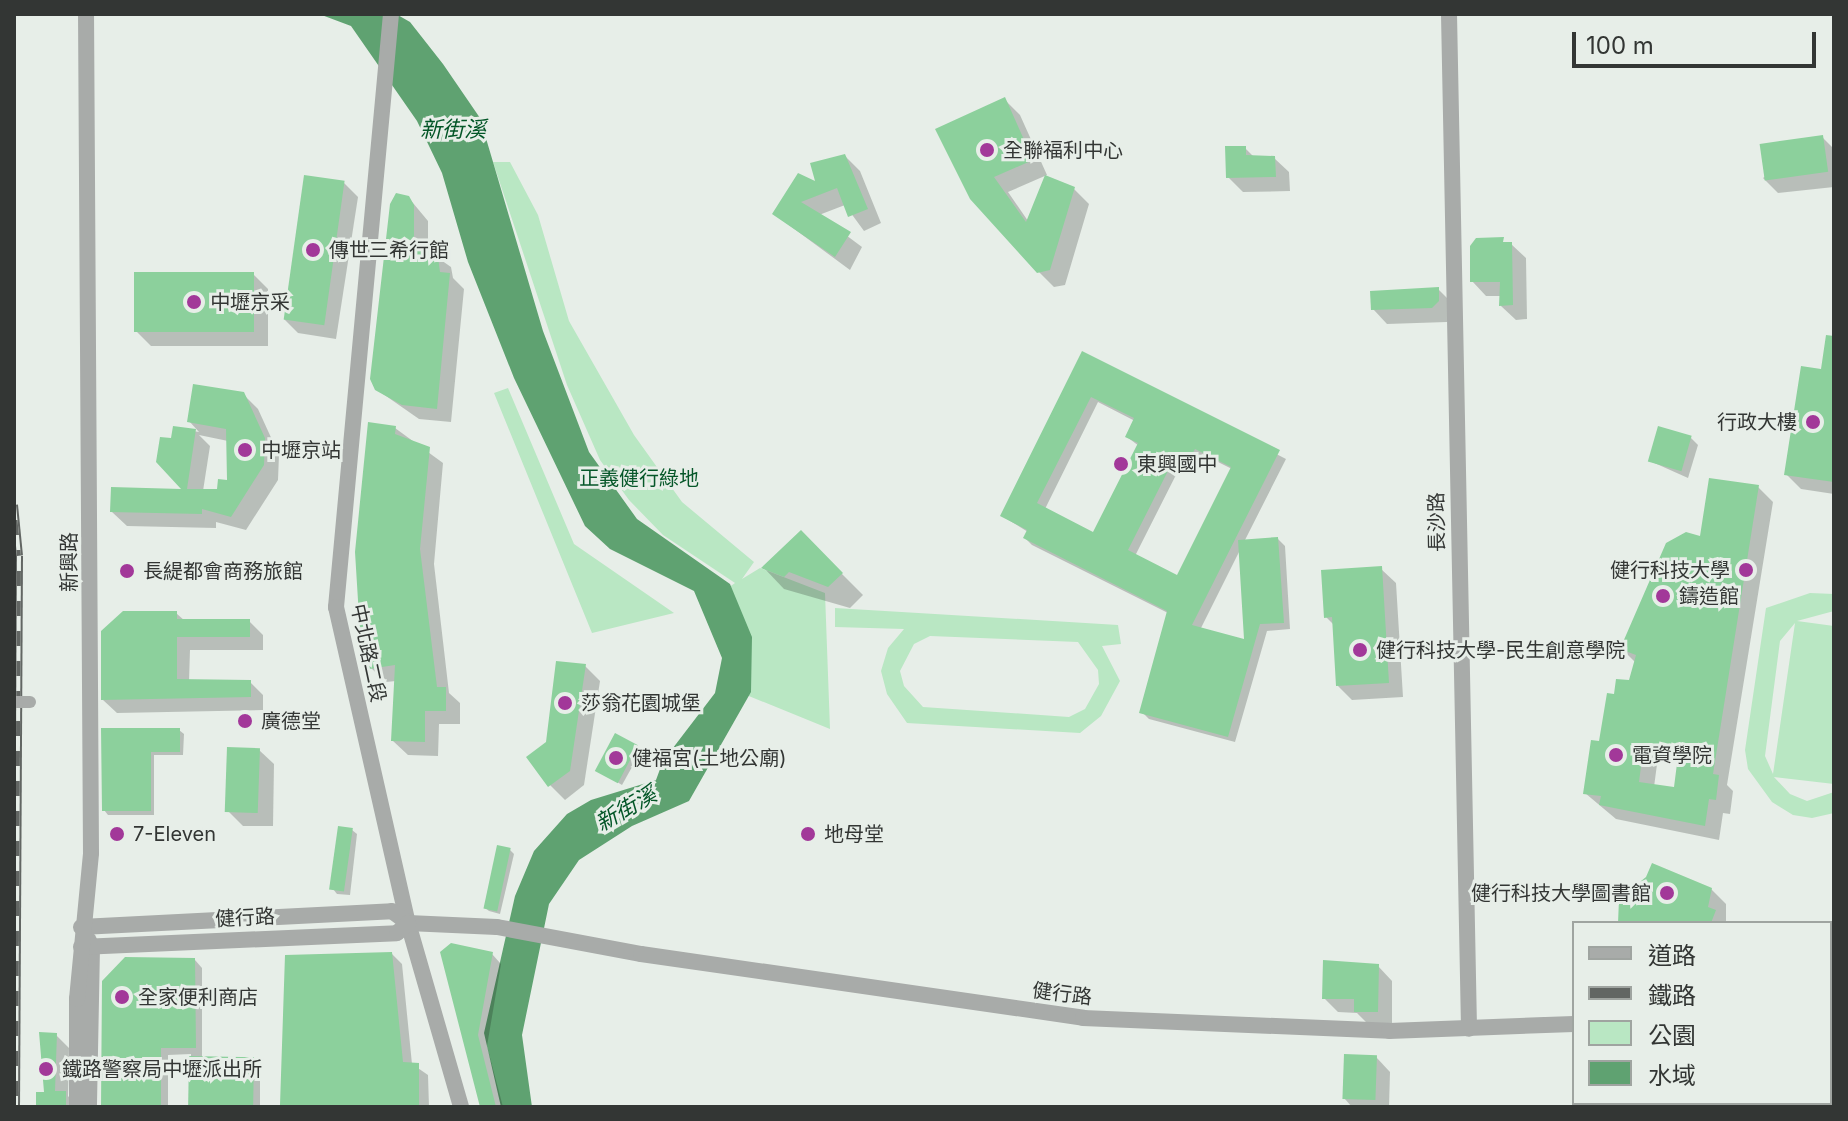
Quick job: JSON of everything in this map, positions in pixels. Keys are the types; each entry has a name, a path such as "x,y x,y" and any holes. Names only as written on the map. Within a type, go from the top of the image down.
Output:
{"street":[{"name":"新興路","path":"86,14 91,853 81,927 87,947"},
{"name":"中北路二段","path":"391,14 336,607 408,923 461,1107"},
{"name":"長沙路","path":"1449,14 1469,1029"},
{"path":"14,702 30,702"},
{"name":"健行路","path":"81,927 392,911 408,923 502,929 1083,1018 1469,1029 1572,1024"},
{"name":"健行路","path":"87,947 397,933 408,923"},
{"path":"77,1107 87,947"},
{"path":"87,947 89,1107"}],"green space":[{"path":"493,162 510,162 538,215 569,321 634,435 682,502 754,562 742,579 760,568 825,593 830,729 739,692 721,593 735,583 663,535 629,500 600,460 567,385"},
{"name":"正義健行綠地","path":"508,388 574,544 674,613 592,633 494,393"},
{"path":"1810,593 1834,594 1834,611 1797,621 1834,626 1834,784 1774,777 1790,794 1807,801 1834,792 1834,813 1812,818 1793,815 1772,802 1748,769 1745,750 1766,608","holes":["1795,623 1773,774 1765,756 1780,641"]},
{"path":"835,608 1118,625 1121,644 1102,646 1120,681 1101,716 1080,733 907,723 887,694 881,671 888,648 904,629 835,627","holes":["930,636 1078,642 1098,670 1099,684 1085,709 1069,717 923,707 904,686 900,671 914,644"]}],"water":[{"name":"新街溪","path":"319,14 396,14 410,22 443,64 480,118 543,331 589,452 637,519 730,584 752,637 751,692 689,801 632,826 579,860 549,904 522,1035 532,1107 501,1107 484,1033 515,896 534,851 567,814 591,800 656,780 663,761 715,693 722,658 694,591 610,549 585,526 514,378 468,262 442,173 417,121 351,26"}],"building":[{"path":"1005,97 1033,160 994,177 1026,222 1045,175 1075,187 1050,270 1037,273 970,199 935,129"},
{"path":"1823,135 1828,172 1765,181 1760,144"},
{"path":"1225,146 1246,146 1246,155 1275,156 1276,177 1226,178"},
{"path":"845,154 868,209 848,217 837,188 801,202 851,232 835,257 772,214 798,173 815,181 810,163"},
{"name":"傳世三希行館","path":"304,175 345,181 324,325 284,320"},
{"path":"396,193 409,196 414,205 414,248 437,250 440,272 450,273 437,409 402,405 375,390 370,379 390,204"},
{"path":"1504,237 1503,242 1512,242 1513,305 1499,306 1500,282 1470,282 1470,246 1476,238"},
{"name":"中壢京采","path":"134,272 254,272 254,332 134,332"},
{"path":"1439,287 1439,301 1432,308 1371,310 1370,291"},
{"name":"行政大樓","path":"1826,335 1834,336 1834,482 1784,475 1801,366 1821,369"},
{"path":"1082,351 1280,450 1192,625 1244,639 1238,540 1278,537 1284,623 1260,624 1228,737 1139,713 1167,611 1023,538 1027,530 1000,516","holes":["1091,397 1134,418 1125,437 1138,443 1093,532 1037,503","1195,449 1231,467 1177,575 1128,550 1174,459 1186,465"]},
{"name":"中壢京站","path":"193,384 244,392 265,438 264,465 231,517 202,509 202,514 110,512 111,487 181,489 156,462 160,437 171,438 173,426 196,429 187,489 217,489 218,479 227,480 226,429 187,422"},
{"path":"368,422 396,426 395,434 430,447 420,549 437,687 446,687 446,711 425,711 425,742 391,741 395,665 369,669 360,633 355,552"},
{"path":"1658,426 1692,436 1681,471 1648,462"},
{"path":"1709,478 1759,485 1713,774 1719,775 1716,800 1709,799 1705,826 1599,805 1601,796 1583,794 1591,740 1599,741 1607,693 1614,694 1616,679 1629,680 1636,655 1620,649 1666,543 1686,532 1700,536","holes":["1644,743 1679,748 1674,787 1639,782"]},
{"path":"801,530 843,573 828,587 789,572 784,577 761,568"},
{"name":"健行科技大學-民生創意學院","path":"1382,566 1389,683 1336,686 1332,617 1324,618 1321,570"},
{"path":"123,611 177,611 177,619 250,619 250,637 177,637 177,679 251,680 251,697 101,700 101,631"},
{"name":"莎翁花園城堡","path":"556,661 586,664 570,771 548,787 526,757 546,742"},
{"path":"101,728 180,728 180,752 151,752 151,811 102,811"},
{"name":"健福宮(土地公廟)","path":"615,733 638,745 618,783 595,771"},
{"path":"227,747 260,748 258,813 225,812"},
{"path":"338,826 353,828 344,891 329,889"},
{"path":"497,845 511,848 497,911 483,909"},
{"name":"健行科技大學圖書館","path":"1652,863 1712,888 1708,907 1716,910 1712,921 1618,921 1619,899 1646,877"},
{"path":"451,943 493,952 478,1035 496,1107 480,1107 440,952"},
{"path":"392,952 403,1062 419,1063 419,1107 280,1105 285,955"},
{"path":"125,957 195,958 196,1048 161,1048 161,1107 101,1107 102,981"},
{"path":"1323,960 1379,964 1378,1012 1354,1012 1354,999 1322,999"},
{"path":"39,1032 57,1033 55,1091 66,1091 66,1107 36,1107 36,1092 44,1092"},
{"path":"1344,1054 1377,1055 1375,1100 1342,1099"},
{"path":"189,1056 254,1057 253,1107 188,1107"}],"railway":[{"path":"14,505 19,556 16,1107"}],"place":[{"name":"全聯福利中心","path":"987,150"},
{"name":"傳世三希行館","path":"313,250"},
{"name":"中壢京采","path":"194,302"},
{"name":"行政大樓","path":"1813,422"},
{"name":"中壢京站","path":"245,450"},
{"name":"東興國中","path":"1121,464"},
{"name":"健行科技大學","path":"1746,570"},
{"name":"長緹都會商務旅館","path":"127,571"},
{"name":"鑄造館","path":"1663,596"},
{"name":"健行科技大學-民生創意學院","path":"1360,650"},
{"name":"莎翁花園城堡","path":"565,703"},
{"name":"廣德堂","path":"245,721"},
{"name":"電資學院","path":"1616,755"},
{"name":"健福宮(土地公廟)","path":"616,758"},
{"name":"7-Eleven","path":"117,834"},
{"name":"地母堂","path":"808,834"},
{"name":"健行科技大學圖書館","path":"1667,893"},
{"name":"全家便利商店","path":"122,997"},
{"name":"鐵路警察局中壢派出所","path":"46,1069"}]}
